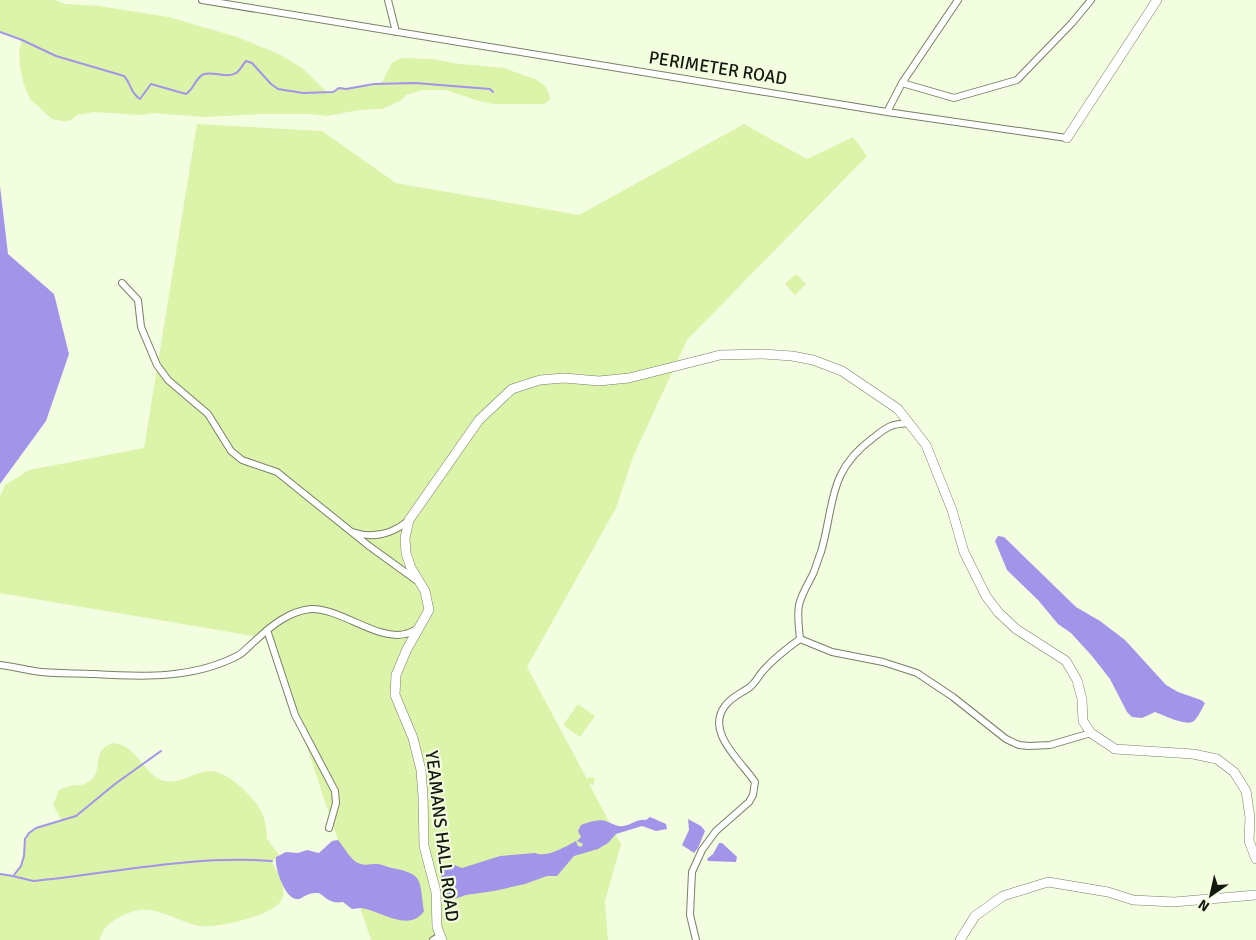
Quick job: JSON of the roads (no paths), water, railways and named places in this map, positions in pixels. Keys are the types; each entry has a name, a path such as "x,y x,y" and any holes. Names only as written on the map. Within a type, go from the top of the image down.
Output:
{"street":[{"name":"PERIMETER ROAD","path":"202,0 887,112 1067,138 1157,0"},
{"path":"388,0 396,32"},
{"path":"887,112 902,83 958,0"},
{"path":"902,83 954,98 1017,80 1072,23 1091,0"},
{"path":"122,283 138,300 141,327 157,365 168,380 208,414 231,451 242,460 277,472 350,531 420,582"},
{"name":"YEAMANS HALL ROAD","path":"439,939 436,892 424,846 421,770 413,738 395,695 396,675 407,648 429,610 425,591 411,568 406,553 405,538 409,520 479,420 512,389 540,380 564,378 599,381 629,378 720,355 763,354 792,356 813,360 842,370 898,408 926,445 952,510 964,552 986,596 998,612 1016,629 1066,661 1077,680 1082,699 1084,721 1091,733"},
{"path":"800,639 799,606 814,572 821,550 834,490 841,474 861,447 882,431 893,424 910,424"},
{"path":"350,531 378,535 389,533 409,520"},
{"path":"0,664 33,671 138,677 169,675 212,667 240,654 285,617 298,611 312,609 327,611 395,635 405,634 420,628"},
{"path":"267,630 295,716 335,791 336,803 329,828"},
{"path":"800,639 832,652 883,662 917,673 953,697 1006,739 1019,745 1050,744 1091,733 1115,748 1193,754 1217,760 1234,772 1246,791 1250,817 1249,841 1256,859"},
{"path":"696,940 690,915 692,872 702,850 716,830 749,802 753,795 755,782 723,739 718,720 726,705 751,686 781,653 800,639"},
{"path":"960,940 976,916 1003,896 1048,882 1108,892 1133,900 1174,902 1256,895"}],"waterway":[{"path":"0,32 56,56 124,76 134,94 140,99 151,84 186,94 204,74 232,75 239,71 246,61 252,63 278,89 303,93 333,92 339,88 346,89 374,84 415,83 490,89 493,92"},
{"path":"14,875 21,866 24,856 25,839 29,833 36,828 76,816 115,784 161,751"},
{"path":"0,874 34,881 212,860 272,861"}]}
